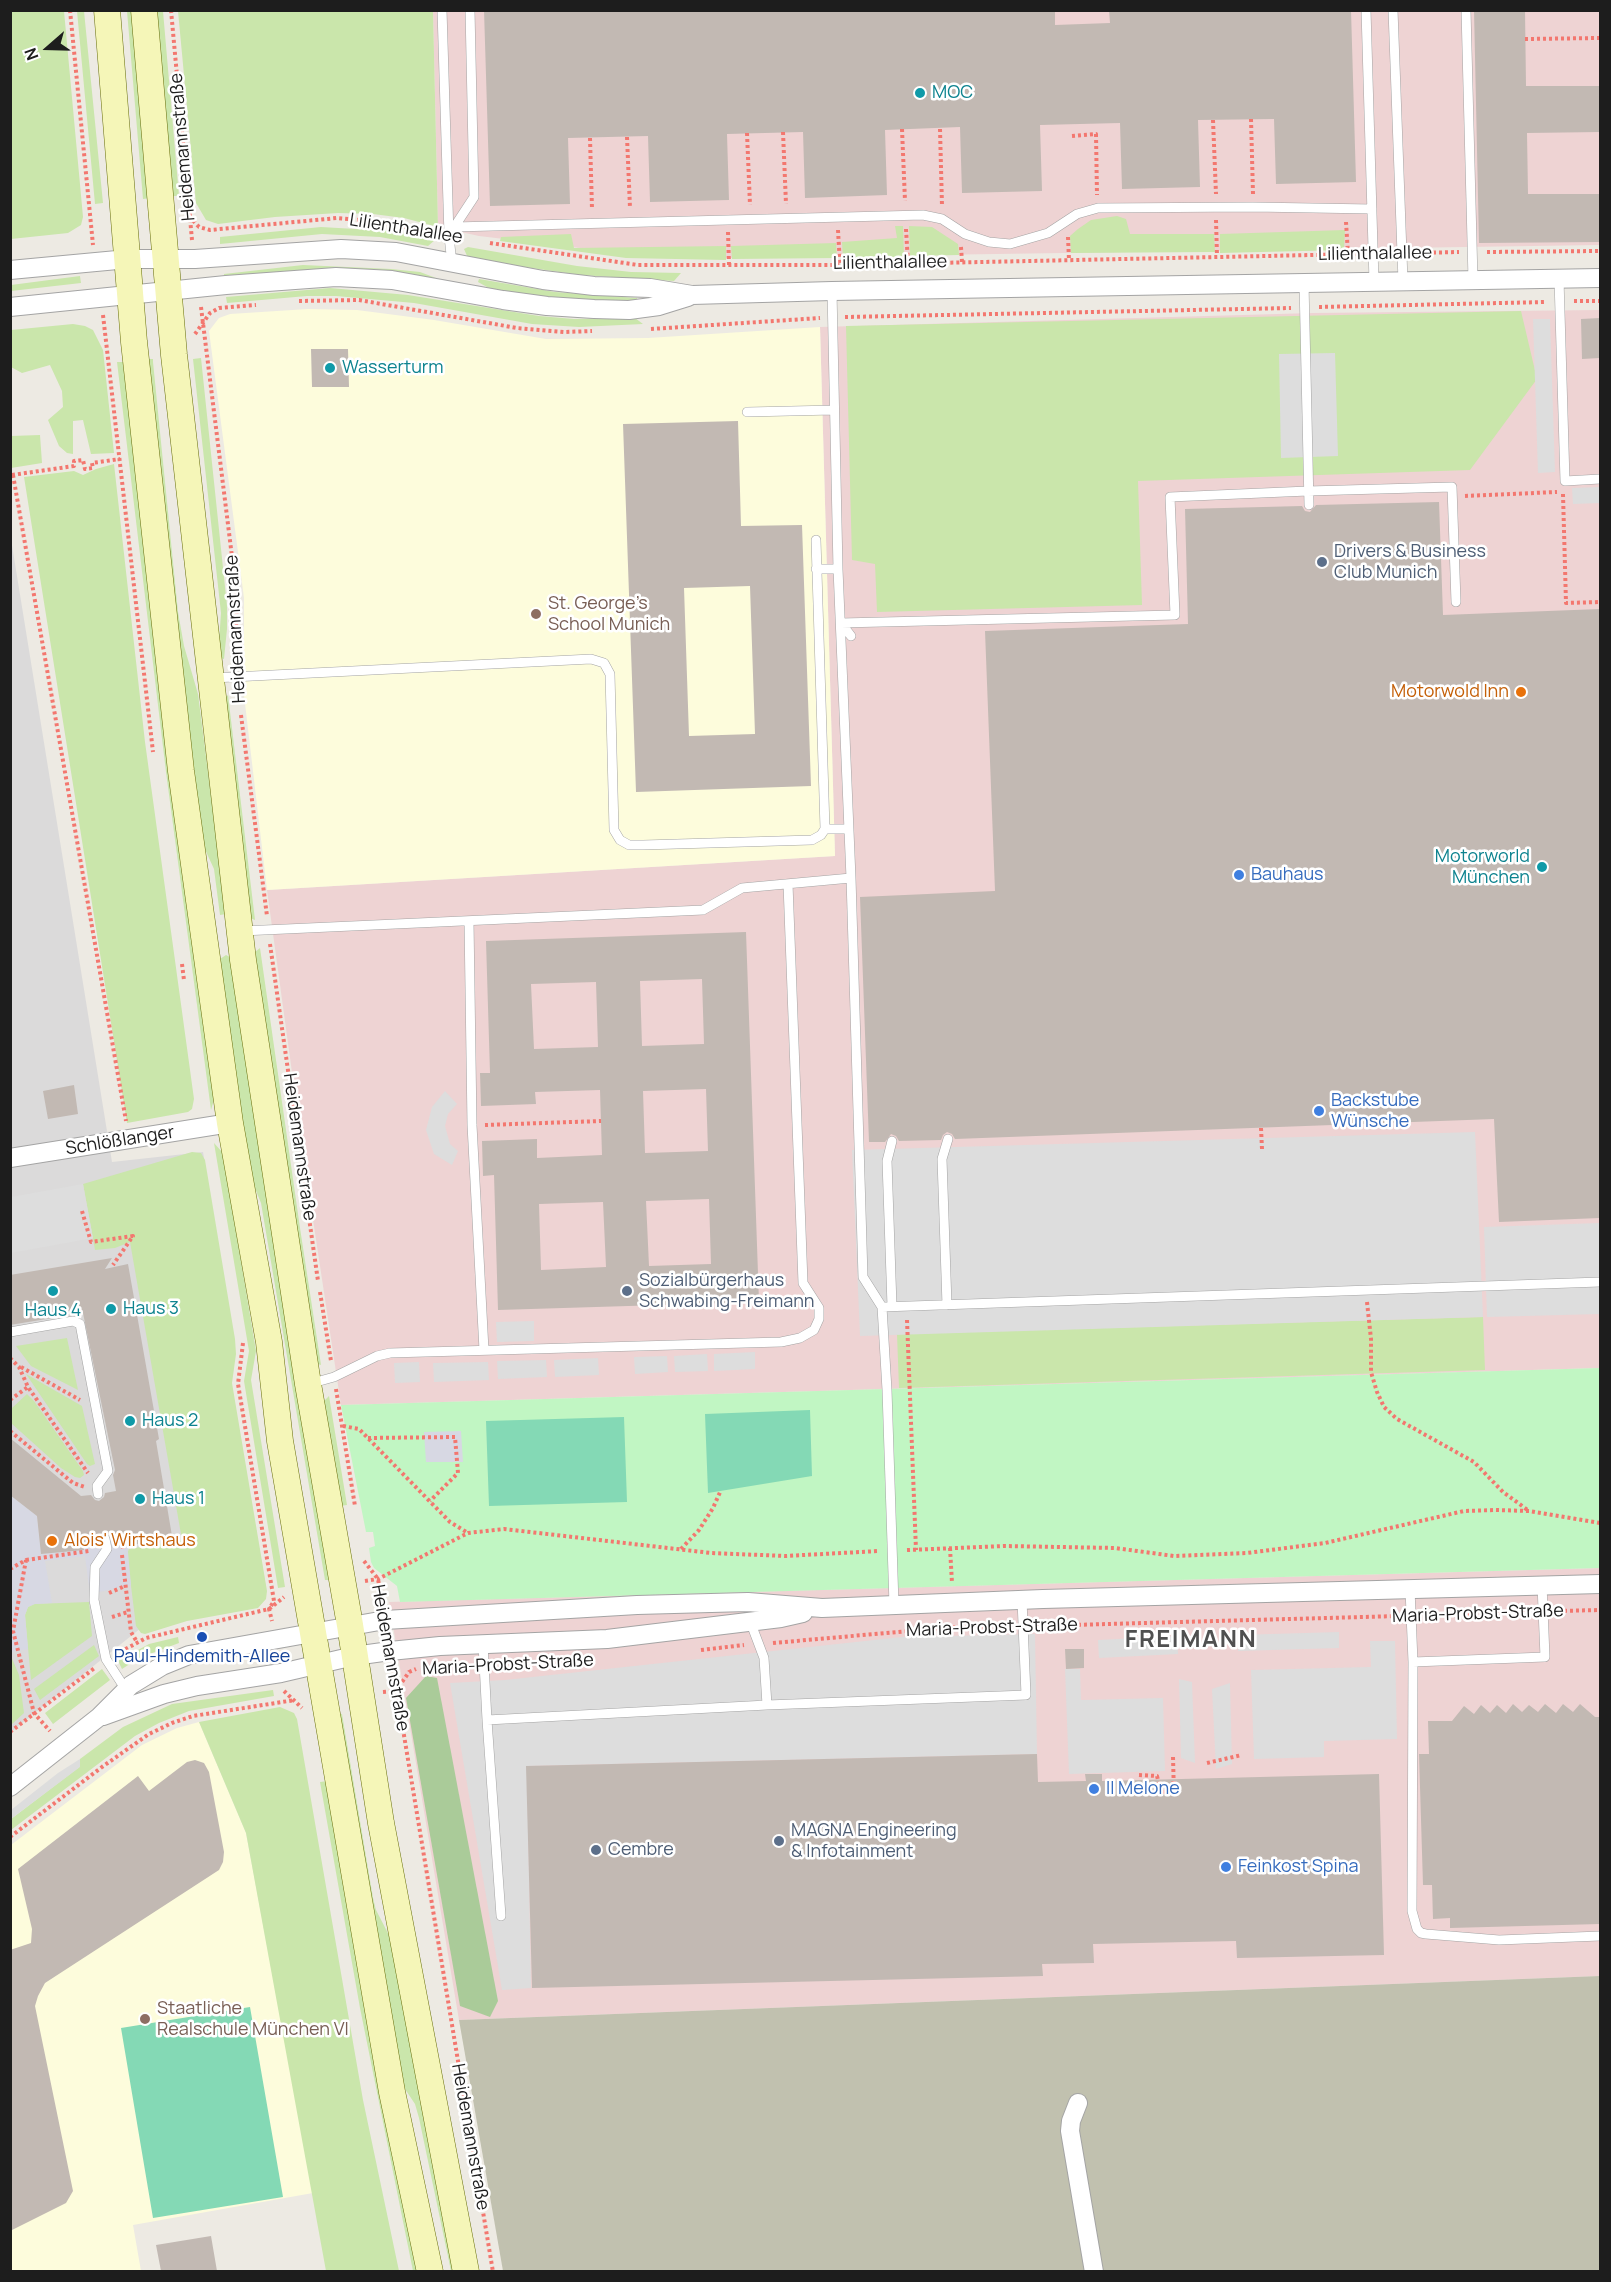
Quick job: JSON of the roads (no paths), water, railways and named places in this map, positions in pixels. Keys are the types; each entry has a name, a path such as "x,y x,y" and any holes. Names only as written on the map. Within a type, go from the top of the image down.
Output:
{"main road":[{"path":"107,10 131,295 181,771 230,1124 269,1342 280,1441 392,2092 430,2271"},
{"name":"Heidemannstraße","path":"144,10 174,355 239,931 309,1384 381,1823 466,2271"},
{"path":"204,936 239,931"}],"street":[{"name":"Lilienthalallee","path":"10,270 128,258 195,259 341,249 396,252 543,280 594,286 651,288 693,295 1600,278"},
{"name":"Lilienthalallee","path":"450,291 452,264"},
{"name":"Lilienthalallee","path":"10,307 336,277 392,280 547,306 606,309 629,310 659,306 693,295"},
{"name":"Schlößlanger","path":"10,1158 230,1124"},
{"name":"Maria-Probst-Straße","path":"350,1624 637,1605 748,1602 822,1608 1022,1600 1600,1584"},
{"name":"Maria-Probst-Straße","path":"318,1664 390,1651 483,1644 607,1639 781,1618 822,1608"},
{"path":"10,1787 99,1717 131,1684 162,1666 189,1655 350,1624"},
{"path":"99,1717 164,1694 197,1686 281,1673 318,1664"},
{"path":"1078,2103 1070,2131 1094,2271"}],"lane":[{"path":"442,10 449,236 452,264"},
{"path":"449,236 474,197 470,10"},
{"path":"1366,10 1374,282"},
{"path":"1393,10 1403,281"},
{"path":"1466,10 1473,280"},
{"path":"454,227 932,216 942,219 965,234 989,242 1010,244 1048,233 1077,214 1098,208 1253,207 1372,210"},
{"path":"1559,279 1565,481 1600,479"},
{"path":"1304,283 1309,506"},
{"path":"832,291 838,568 851,878 863,1276 882,1307 894,1605"},
{"path":"747,412 834,410"},
{"path":"841,623 1175,615 1170,497 1308,491 1452,487 1456,602"},
{"path":"210,678 591,658 604,663 610,674 614,830 620,840 629,845 812,840 821,835 825,829 816,540"},
{"path":"816,569 838,568"},
{"path":"841,623 851,636"},
{"path":"825,829 849,828"},
{"path":"239,931 703,910 742,888 851,878"},
{"path":"309,1384 334,1377 377,1356 390,1353 782,1342 800,1338 814,1330 819,1319 819,1308 802,1283 788,884"},
{"path":"469,921 472,1125 484,1350"},
{"path":"947,1305 942,1159 948,1139"},
{"path":"892,1141 887,1161 892,1306"},
{"path":"882,1307 1600,1282"},
{"path":"10,1332 73,1321 81,1324 108,1471 98,1490"},
{"path":"106,1544 95,1568 94,1600 106,1659 126,1690"},
{"path":"1413,1662 1545,1657 1542,1586"},
{"path":"1410,1589 1413,1662 1412,1911 1417,1929 1426,1934 1499,1940 1600,1936"},
{"path":"487,1720 766,1705 1026,1695 1022,1600"},
{"path":"750,1622 764,1658 766,1705"},
{"path":"483,1644 501,1916"}],"place":[{"name":"MOC","path":"920,93"},
{"name":"Wasserturm","path":"330,368"},
{"name":"Drivers & Business Club Munich","path":"1322,562"},
{"name":"St. George’s School Munich","path":"536,614"},
{"name":"Motorwold Inn","path":"1521,692"},
{"name":"Motorworld München","path":"1542,867"},
{"name":"Bauhaus","path":"1239,875"},
{"name":"Backstube Wünsche","path":"1319,1111"},
{"name":"Haus 4","path":"53,1291"},
{"name":"Sozialbürgerhaus Schwabing-Freimann","path":"627,1291"},
{"name":"Haus 3","path":"111,1309"},
{"name":"Haus 2","path":"130,1421"},
{"name":"Haus 1","path":"140,1499"},
{"name":"Alois' Wirtshaus","path":"52,1541"},
{"name":"Paul-Hindemith-Allee","path":"202,1637"},
{"name":"Il Melone","path":"1094,1789"},
{"name":"MAGNA Engineering & Infotainment","path":"779,1841"},
{"name":"Cembre","path":"596,1850"},
{"name":"Feinkost Spina","path":"1226,1867"},
{"name":"Staatliche Realschule München VI","path":"145,2019"}],"district":[{"name":"FREIMANN","path":"1191,1640"}]}
